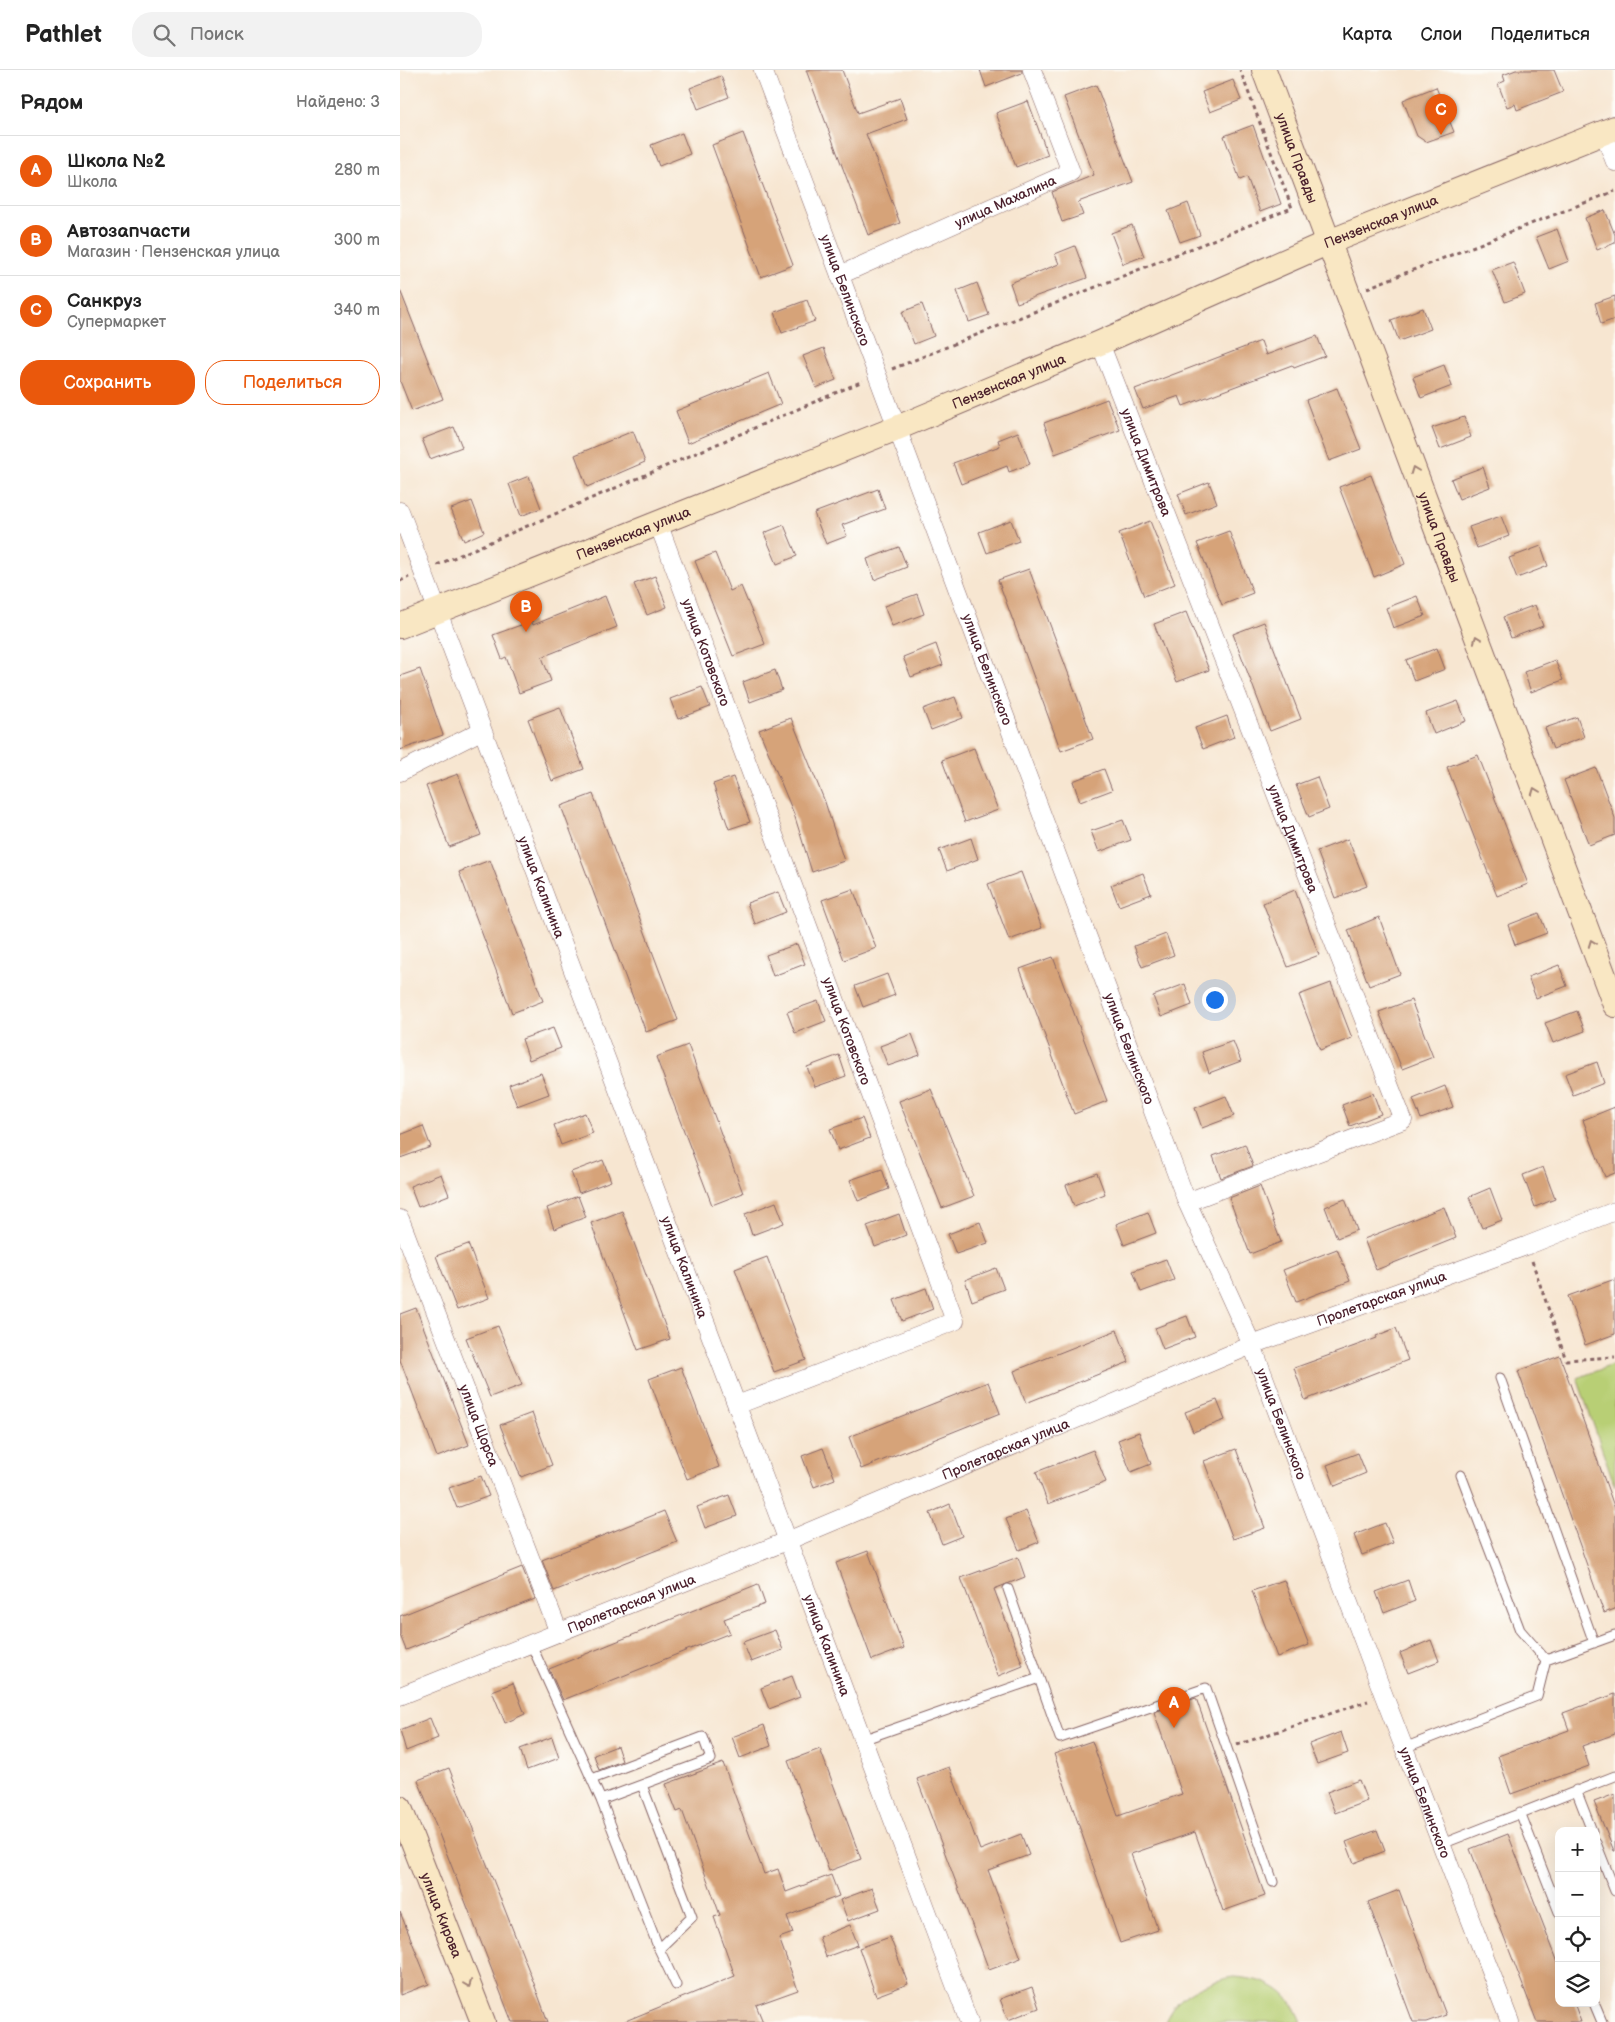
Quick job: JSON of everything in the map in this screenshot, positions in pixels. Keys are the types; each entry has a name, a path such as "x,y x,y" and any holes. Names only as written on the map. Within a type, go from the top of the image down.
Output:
{"street":[{"name":"улица Белинского","path":"763,70 1187,1202 1252,1345 1384,1696 1510,2022"},
{"name":"улица Махалина","path":"840,275 1071,172 1032,70"},
{"name":"улица Правды","path":"1264,70 1615,1005"},
{"name":"Пензенская улица","path":"400,626 897,428 1100,343 1328,242 1610,131"},
{"path":"1610,131 1615,162"},
{"name":"улица Димитрова","path":"1100,343 1403,1120 1187,1202"},
{"name":"улица Калинина","path":"400,511 969,2022"},
{"name":"улица Котовского","path":"658,523 955,1321 737,1405"},
{"path":"400,772 481,730"},
{"name":"Пролетарская улица","path":"400,1696 788,1541 1252,1345 1526,1246 1615,1211"},
{"name":"улица Щорса","path":"400,1219 559,1633"},
{"name":"улица Кирова","path":"400,1808 483,2022"}],"lane":[{"path":"1500,1378 1594,1643"},
{"path":"1461,1475 1520,1630 1546,1660"},
{"path":"1008,1589 1060,1738 1206,1688 1273,1882"},
{"path":"1546,1660 1615,1635"},
{"path":"531,1644 601,1800 659,1949 676,1985"},
{"path":"1404,1748 1537,1696 1546,1660"},
{"path":"862,1740 1040,1678"},
{"path":"592,1780 703,1737 711,1759 601,1800"},
{"path":"1442,1844 1615,1776"},
{"path":"642,1785 692,1917 659,1949"},
{"path":"1576,1790 1590,1827"},
{"path":"1520,1812 1555,1902"},
{"path":"1600,1853 1615,1891"},
{"path":"1596,2007 1602,2022"}],"path":[{"path":"400,581 877,375 1292,208 1240,70"},
{"path":"1370,297 1367,288 1615,191"},
{"path":"1526,1246 1566,1360 1615,1357"},
{"path":"1227,1748 1384,1696"}],"green space":[{"path":"1615,1364 1615,1486 1577,1378"},
{"path":"1233,1977 1256,1980 1275,1988 1291,2001 1302,2022 1165,2022 1177,2004 1193,1991 1212,1982"}],"building":[{"path":"806,70 842,70 858,113 900,98 907,119 866,134 900,223 868,235"},
{"path":"980,70 1022,70 1022,73 986,87"},
{"path":"1516,70 1554,70 1563,92 1517,110 1515,104 1507,107 1498,84 1505,81 1503,75"},
{"path":"721,76 729,97 698,109 690,88"},
{"path":"1233,80 1241,100 1210,112 1202,92"},
{"path":"1096,85 1133,182 1078,202 1083,215 1062,222 1052,192 1094,175 1064,97"},
{"path":"1436,87 1454,132 1426,142 1417,136 1403,100"},
{"path":"1028,101 1048,155 1016,167 996,113"},
{"path":"1253,125 1281,204 1260,212 1247,177 1240,180 1224,136"},
{"path":"682,133 690,154 659,166 651,145"},
{"path":"743,133 793,265 761,277 712,145"},
{"path":"1188,203 1200,235 1180,242 1168,211"},
{"path":"1605,210 1615,235 1615,243 1597,250 1585,218"},
{"path":"1132,225 1144,256 1123,264 1111,233"},
{"path":"1557,229 1569,261 1549,269 1536,237"},
{"path":"1075,246 1087,278 1017,303 1010,283 1059,264 1055,254"},
{"path":"1513,262 1525,294 1505,302 1492,270"},
{"path":"977,283 989,315 969,322 957,291"},
{"path":"400,290 443,399 412,411 400,381"},
{"path":"1615,296 1615,319 1601,324 1595,303"},
{"path":"807,300 815,321 782,333 775,312"},
{"path":"922,304 934,336 914,344 902,312"},
{"path":"1423,308 1431,329 1399,341 1391,320"},
{"path":"1317,336 1325,356 1294,368 1292,365 1183,406 1179,396 1143,409 1135,389 1261,341 1266,355"},
{"path":"824,348 836,380 816,388 803,356"},
{"path":"1444,365 1452,386 1421,398 1413,377"},
{"path":"769,373 781,404 688,443 676,411"},
{"path":"1337,388 1361,449 1329,461 1306,400"},
{"path":"1107,399 1120,430 1055,454 1044,423"},
{"path":"1464,417 1471,437 1440,449 1432,428"},
{"path":"454,427 462,447 430,459 422,439"},
{"path":"633,431 645,462 587,487 575,455"},
{"path":"1018,432 1030,464 1009,472 1007,466 961,484 953,463 1000,446 998,440"},
{"path":"1483,467 1490,487 1459,499 1451,479"},
{"path":"1371,475 1405,564 1374,577 1339,487"},
{"path":"529,476 541,508 521,516 509,484"},
{"path":"1209,482 1217,503 1186,515 1178,494"},
{"path":"878,489 885,509 842,525 847,536 826,544 814,513"},
{"path":"472,501 484,532 464,541 451,509"},
{"path":"1501,516 1509,536 1477,548 1469,527"},
{"path":"1011,520 1019,541 987,553 979,532"},
{"path":"1150,521 1175,584 1144,596 1119,533"},
{"path":"784,525 797,556 777,564 764,533"},
{"path":"1229,531 1253,593 1222,605 1197,543"},
{"path":"1541,546 1548,566 1517,578 1509,558"},
{"path":"899,547 907,567 874,580 867,559"},
{"path":"715,553 730,591 741,586 765,644 733,656 695,561"},
{"path":"1029,569 1093,739 1061,751 998,580"},
{"path":"655,576 667,607 647,615 634,584"},
{"path":"917,594 924,614 892,626 884,606"},
{"path":"605,596 617,627 542,657 551,681 519,693 506,657 502,659 493,635 532,621 533,625"},
{"path":"1417,596 1425,616 1393,628 1386,608"},
{"path":"1535,605 1543,626 1511,638 1503,617"},
{"path":"1186,612 1209,670 1177,682 1154,624"},
{"path":"1264,622 1301,719 1270,731 1233,634"},
{"path":"936,644 943,665 911,677 903,657"},
{"path":"1437,648 1445,669 1414,681 1406,660"},
{"path":"1555,660 1563,680 1531,692 1524,672"},
{"path":"420,669 443,735 400,750 400,676"},
{"path":"775,670 782,690 750,702 743,682"},
{"path":"702,687 710,707 678,719 670,699"},
{"path":"955,697 963,718 931,730 923,709"},
{"path":"1458,701 1466,721 1434,734 1426,713"},
{"path":"560,707 584,769 552,781 528,719"},
{"path":"1227,716 1234,737 1203,749 1195,728"},
{"path":"1577,717 1584,737 1553,749 1545,728"},
{"path":"791,718 825,802 844,861 812,872 794,814 759,730"},
{"path":"974,748 998,810 965,822 942,760"},
{"path":"1478,755 1528,884 1497,896 1447,767"},
{"path":"1596,768 1615,818 1615,835 1589,845 1564,780"},
{"path":"1104,769 1112,790 1080,802 1073,781"},
{"path":"458,774 481,835 449,847 426,786"},
{"path":"733,777 750,822 729,829 713,784"},
{"path":"1317,777 1329,809 1309,817 1296,785"},
{"path":"593,794 678,1020 646,1032 561,806"},
{"path":"1123,820 1131,840 1099,852 1091,831"},
{"path":"971,838 978,859 947,871 939,850"},
{"path":"1348,839 1367,886 1335,898 1317,851"},
{"path":"490,860 543,1001 512,1013 459,872"},
{"path":"1021,872 1042,928 1009,940 988,884"},
{"path":"1143,873 1151,894 1119,906 1111,885"},
{"path":"853,889 876,948 844,960 822,900"},
{"path":"1295,890 1319,955 1288,967 1263,903"},
{"path":"778,892 786,912 755,924 747,903"},
{"path":"1539,913 1547,933 1515,945 1508,925"},
{"path":"1379,917 1400,974 1369,986 1348,930"},
{"path":"1166,934 1174,955 1142,967 1134,946"},
{"path":"797,944 805,964 773,976 766,955"},
{"path":"1053,957 1107,1101 1074,1114 1020,969"},
{"path":"1559,965 1567,986 1536,998 1528,977"},
{"path":"887,974 895,995 863,1007 855,986"},
{"path":"1331,983 1352,1038 1320,1050 1299,995"},
{"path":"1185,984 1192,1005 1161,1017 1153,996"},
{"path":"1411,1000 1433,1057 1402,1069 1379,1012"},
{"path":"818,1001 826,1021 795,1033 787,1012"},
{"path":"1577,1011 1585,1031 1553,1043 1545,1023"},
{"path":"553,1028 561,1048 529,1060 522,1039"},
{"path":"912,1034 920,1055 888,1066 880,1046"},
{"path":"1233,1041 1241,1061 1209,1073 1202,1052"},
{"path":"688,1045 743,1193 712,1205 656,1057"},
{"path":"839,1055 846,1076 815,1087 807,1067"},
{"path":"1597,1062 1604,1083 1573,1095 1565,1074"},
{"path":"541,1073 549,1094 517,1106 509,1085"},
{"path":"1445,1086 1453,1107 1421,1119 1413,1099"},
{"path":"931,1089 974,1196 942,1208 899,1101"},
{"path":"1373,1093 1381,1114 1350,1126 1342,1105"},
{"path":"1226,1096 1234,1116 1202,1128 1195,1108"},
{"path":"1615,1107 1615,1173 1605,1177 1583,1120"},
{"path":"585,1113 593,1133 561,1145 554,1125"},
{"path":"862,1118 870,1138 838,1150 830,1129"},
{"path":"423,1126 431,1147 400,1158 400,1135"},
{"path":"1245,1144 1253,1166 1221,1178 1213,1156"},
{"path":"603,1160 611,1181 579,1193 571,1172"},
{"path":"1543,1167 1555,1199 1535,1207 1523,1175"},
{"path":"882,1169 889,1189 858,1201 850,1180"},
{"path":"1097,1173 1105,1194 1074,1206 1066,1185"},
{"path":"441,1174 449,1195 418,1207 410,1186"},
{"path":"1260,1186 1281,1242 1250,1254 1229,1198"},
{"path":"1490,1188 1502,1220 1482,1228 1469,1197"},
{"path":"578,1196 586,1217 554,1229 547,1208"},
{"path":"1345,1199 1357,1230 1337,1238 1325,1207"},
{"path":"776,1202 784,1223 752,1235 745,1214"},
{"path":"1444,1207 1456,1238 1376,1270 1364,1239"},
{"path":"622,1211 670,1339 638,1350 591,1223"},
{"path":"1148,1212 1156,1233 1124,1245 1116,1224"},
{"path":"899,1214 906,1235 875,1247 867,1226"},
{"path":"980,1222 988,1243 956,1254 948,1234"},
{"path":"468,1244 489,1298 457,1310 436,1256"},
{"path":"1337,1249 1350,1281 1296,1302 1283,1270"},
{"path":"767,1257 806,1360 774,1372 735,1269"},
{"path":"1166,1259 1174,1280 1141,1292 1133,1271"},
{"path":"996,1268 1004,1289 972,1301 965,1280"},
{"path":"1615,1279 1615,1334 1585,1345 1568,1296"},
{"path":"926,1288 933,1309 902,1321 894,1300"},
{"path":"416,1308 469,1445 437,1457 400,1360 400,1314"},
{"path":"1187,1316 1195,1337 1163,1349 1155,1328"},
{"path":"498,1326 522,1385 490,1397 466,1338"},
{"path":"1396,1328 1408,1360 1305,1400 1294,1368 1377,1338 1376,1336"},
{"path":"1117,1330 1129,1362 1026,1403 1014,1371"},
{"path":"1560,1356 1615,1509 1615,1609 1604,1613 1518,1371"},
{"path":"681,1367 719,1467 687,1479 649,1379"},
{"path":"988,1382 1000,1413 861,1469 849,1437"},
{"path":"1217,1400 1225,1420 1193,1432 1185,1412"},
{"path":"532,1413 552,1465 521,1477 500,1425"},
{"path":"1139,1432 1151,1464 1131,1472 1118,1440"},
{"path":"823,1448 835,1479 814,1487 802,1456"},
{"path":"1236,1449 1265,1528 1233,1539 1204,1461"},
{"path":"1093,1450 1106,1482 1048,1504 1036,1472"},
{"path":"1358,1453 1366,1473 1335,1486 1327,1465"},
{"path":"481,1476 489,1496 457,1508 449,1488"},
{"path":"729,1495 737,1516 705,1528 697,1507"},
{"path":"950,1504 962,1536 942,1544 930,1513"},
{"path":"664,1511 677,1542 554,1591 542,1560"},
{"path":"1026,1511 1039,1542 1019,1550 1006,1519"},
{"path":"1385,1523 1393,1543 1362,1555 1354,1535"},
{"path":"868,1551 904,1648 872,1660 836,1563"},
{"path":"1018,1557 1025,1577 994,1589 1023,1666 998,1676 961,1578"},
{"path":"522,1567 535,1599 406,1650 400,1635 400,1616"},
{"path":"1284,1580 1309,1645 1277,1657 1252,1591"},
{"path":"1408,1580 1415,1601 1384,1613 1376,1592"},
{"path":"758,1584 765,1604 724,1619 730,1633 563,1700 549,1669"},
{"path":"775,1630 783,1650 751,1662 743,1642"},
{"path":"1431,1640 1439,1661 1408,1673 1400,1653"},
{"path":"792,1676 800,1697 769,1709 761,1688"},
{"path":"513,1683 525,1714 505,1723 492,1691"},
{"path":"1615,1694 1615,1734 1582,1746 1589,1766 1511,1794 1498,1756 1569,1730 1563,1713"},
{"path":"1196,1698 1265,1896 1223,1911 1195,1832 1131,1854 1158,1930 1120,1943 1054,1754 1092,1741 1118,1816 1182,1794 1154,1712"},
{"path":"430,1718 438,1738 406,1751 400,1730"},
{"path":"764,1725 771,1746 740,1758 732,1737"},
{"path":"1341,1732 1348,1753 1317,1764 1309,1744"},
{"path":"552,1737 559,1758 527,1770 520,1749"},
{"path":"617,1746 622,1761 599,1770 594,1755"},
{"path":"820,1749 861,1859 829,1871 788,1761"},
{"path":"723,1763 764,1874 778,1869 786,1892 831,1875 839,1896 787,1916 793,1933 779,1938 798,1990 756,2005 763,2022 623,2022 735,1976 714,1917 720,1915 682,1810 677,1812 666,1784"},
{"path":"949,1767 980,1850 1021,1834 1029,1855 988,1870 1021,1958 989,1970 917,1779"},
{"path":"449,1768 548,2022 512,2022 418,1780"},
{"path":"1359,1780 1367,1801 1335,1813 1327,1792"},
{"path":"1615,1794 1615,1851 1614,1851 1594,1802"},
{"path":"1377,1830 1385,1851 1354,1863 1346,1842"},
{"path":"1508,1834 1555,1955 1555,2007 1575,2007 1581,2022 1537,2022 1470,1849"},
{"path":"872,1888 880,1909 848,1921 840,1900"},
{"path":"1399,1890 1446,2015 1426,2022 1413,2022 1368,1902"},
{"path":"400,1912 429,1984 400,1995"},
{"path":"850,1925 858,1945 826,1957 819,1937"},
{"path":"890,1937 908,1984 876,1996 859,1948"},
{"path":"1032,1987 1039,2008 1008,2020 1000,1999"}],"place":[{"name":"Санкруз","path":"1441,135"},
{"name":"Автозапчасти","path":"526,632"},
{"name":"Школа №2","path":"1174,1728"}]}
